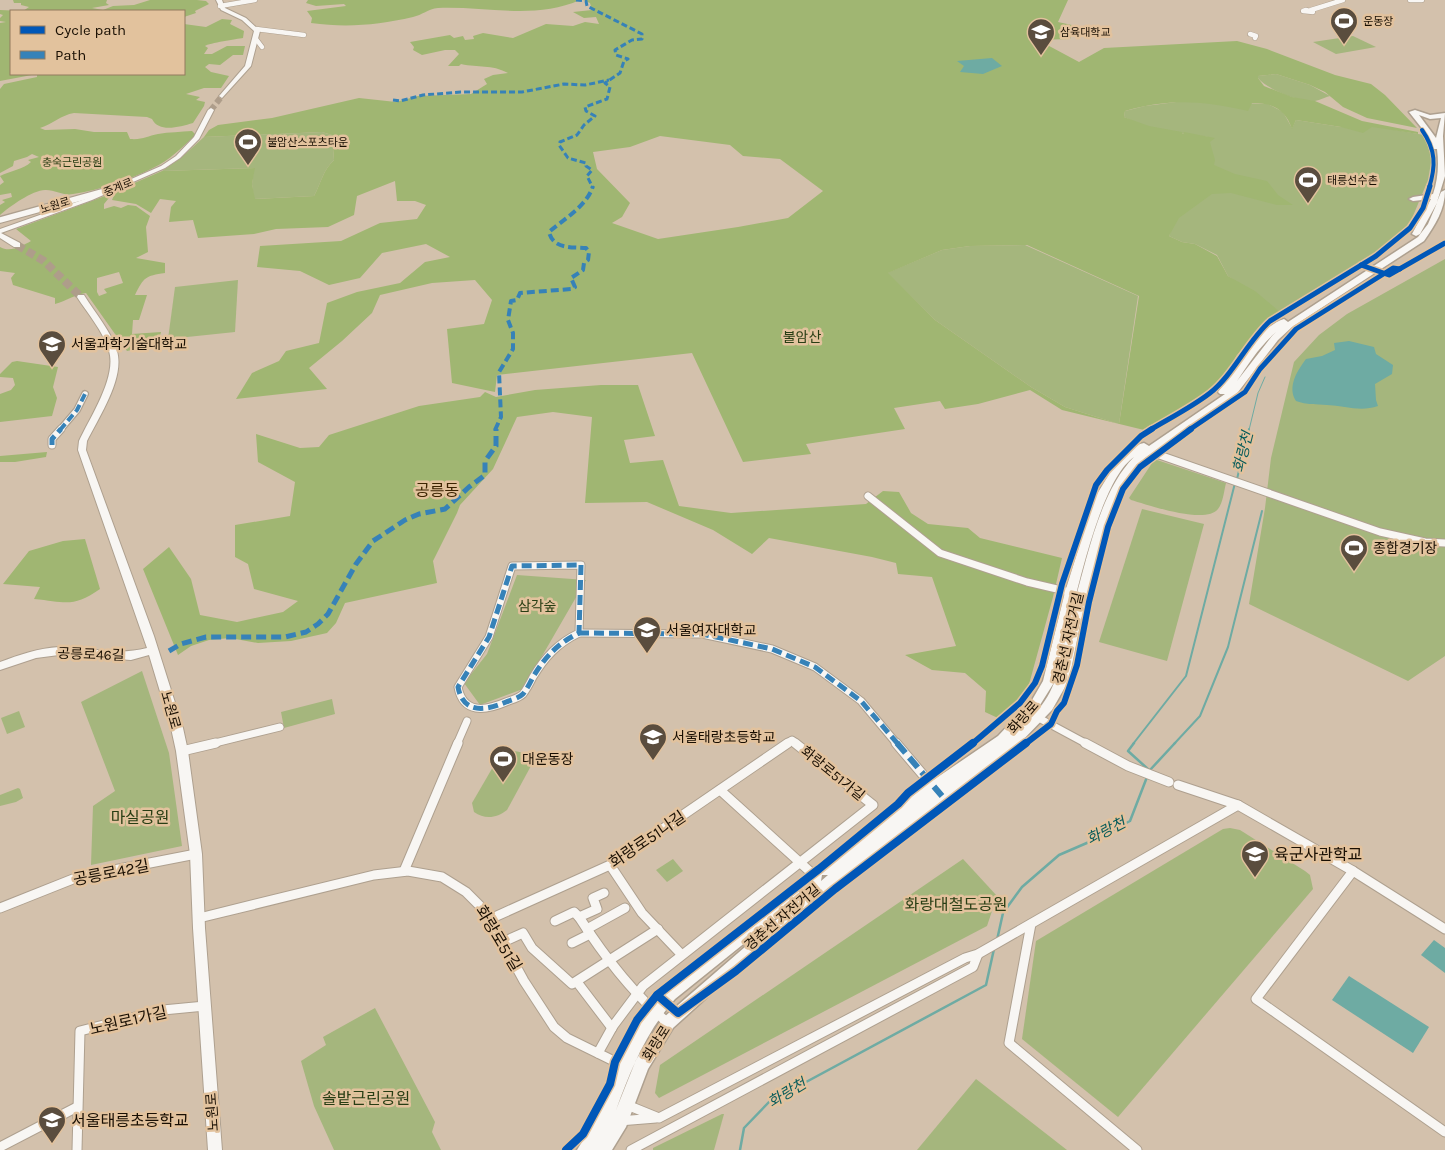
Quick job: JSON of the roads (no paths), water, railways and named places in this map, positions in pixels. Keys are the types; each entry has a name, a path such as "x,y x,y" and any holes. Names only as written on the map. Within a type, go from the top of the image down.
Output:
{"main road":[{"path":"220,2 256,29 256,39 248,66 222,96"},
{"name":"중계로","path":"0,230 138,180 178,158 197,138 211,110"},
{"path":"1413,112 1430,117 1445,116 1439,138 1442,171 1438,186 1442,190 1441,195 1412,199 1428,211 1434,212 1430,222 1432,224"},
{"path":"1413,112 1423,120 1442,124"},
{"path":"1413,112 1431,135 1442,157"},
{"name":"화랑로","path":"602,1150 612,1121 624,1066 643,1027 653,1012 670,994 820,873 871,837 934,787 1004,739 1052,701 1063,680 1076,594 1110,498 1144,450 1228,387 1246,359 1268,333 1397,250 1415,236 1428,211 1441,195"},
{"name":"화랑로","path":"1144,450 1232,394 1275,338 1289,325 1421,238 1432,224 1441,195"},
{"path":"0,235 17,245"},
{"name":"노원로","path":"81,297 109,343 116,360 111,379 83,442 82,450 153,650 177,728 182,751 196,854 215,1150"},
{"name":"공릉로46길","path":"0,666 35,654 59,651 131,656 153,650"},
{"name":"화랑로","path":"586,1150 627,1105 642,1065 668,1023 722,974 828,884 1006,749 1033,715"}],"street":[{"path":"220,2 255,0"},
{"path":"1311,10 1343,0"},
{"path":"1410,0 1422,0"},
{"path":"256,29 304,34"},
{"path":"1250,34 1256,36 1254,38"},
{"path":"256,39 262,47"},
{"name":"노원로","path":"0,220 110,190"},
{"path":"52,445 52,439 77,410 86,394"},
{"path":"1144,450 1380,532 1425,542 1445,543"},
{"path":"868,496 940,553 976,567 1076,594"},
{"path":"579,633 581,565 512,566 489,637 458,687 458,695 464,703 476,709 495,707 522,695 548,652 562,641 579,633 702,634 772,649 815,667 862,701 942,796"},
{"path":"1033,715 1128,766 1168,782"},
{"path":"404,871 467,721"},
{"path":"182,751 280,727"},
{"name":"화랑로51나길","path":"490,919 610,865 792,740"},
{"name":"화랑로51가길","path":"598,1053 636,992 681,954 873,805 792,740"},
{"path":"1178,785 1238,805 1353,871 1445,929"},
{"path":"720,790 801,862 820,873"},
{"path":"612,1121 658,1118 965,958 978,954 1238,805"},
{"name":"공릉로42길","path":"0,908 60,882 91,873 196,854"},
{"path":"610,865 642,913 681,954"},
{"name":"화랑로51길","path":"199,918 371,875 404,871 444,878 461,888 479,903 490,919 524,981 554,1027 568,1038 624,1066"},
{"path":"1353,871 1256,999 1445,1132"},
{"path":"579,917 597,909 592,898 604,893"},
{"path":"572,943 625,908"},
{"path":"555,921 574,912 636,992 653,1012 668,1023"},
{"path":"1030,924 1009,1043 1138,1150"},
{"path":"503,942 523,933 532,948 570,983 577,982 658,929"},
{"path":"632,1150 973,968 978,954"},
{"path":"577,982 612,1028"},
{"name":"노원로1가길","path":"77,1150 80,1031 163,1010 205,1006"},
{"path":"627,1105 658,1118"},
{"path":"0,1147 77,1107"}],"water":[{"path":"992,58 1002,66 983,74 960,72 964,66 957,61"},
{"path":"1349,341 1374,347 1376,354 1393,365 1392,374 1375,384 1378,406 1359,409 1296,401 1292,390 1294,379 1306,359 1322,356 1335,350 1334,343"},
{"path":"1434,940 1445,948 1445,973 1421,955"},
{"path":"1349,976 1429,1027 1413,1053 1332,1000"}],"waterway":[{"name":"화랑천","path":"1249,430 1258,393 1265,377"},
{"name":"화랑천","path":"1237,479 1249,429"},
{"name":"화랑천","path":"1133,744 1186,676 1235,483"},
{"path":"1174,744 1200,716 1228,647 1262,511"},
{"name":"화랑천","path":"1134,743 1128,751 1149,770"},
{"path":"1150,770 1175,743"},
{"name":"화랑천","path":"997,940 1003,913 1022,887 1059,855 1096,839 1130,821 1147,777"},
{"name":"화랑천","path":"740,1150 744,1128 769,1102 986,985 994,949"}],"tunnel":[{"path":"211,110 222,96"},
{"path":"17,245 44,261 81,297"}],"place":[{"name":"운동장","path":"1344,45"},
{"name":"삼육대학교","path":"1041,56"},
{"name":"불암산스포츠타운","path":"248,166"},
{"name":"태릉선수촌","path":"1308,204"},
{"name":"서울과학기술대학교","path":"52,368"},
{"name":"종합경기장","path":"1354,572"},
{"name":"서울여자대학교","path":"647,654"},
{"name":"서울태랑초등학교","path":"653,761"},
{"name":"대운동장","path":"503,783"},
{"name":"육군사관학교","path":"1255,878"},
{"name":"서울태릉초등학교","path":"52,1144"}],"district":[{"name":"공릉동","path":"437,490"}],"park label":[{"name":"충숙근린공원","path":"72,162"},
{"name":"불암산","path":"802,337"},
{"name":"삼각숲","path":"537,606"},
{"name":"마실공원","path":"140,817"},
{"name":"화랑대철도공원","path":"956,904"},
{"name":"솔밭근린공원","path":"366,1098"}]}
